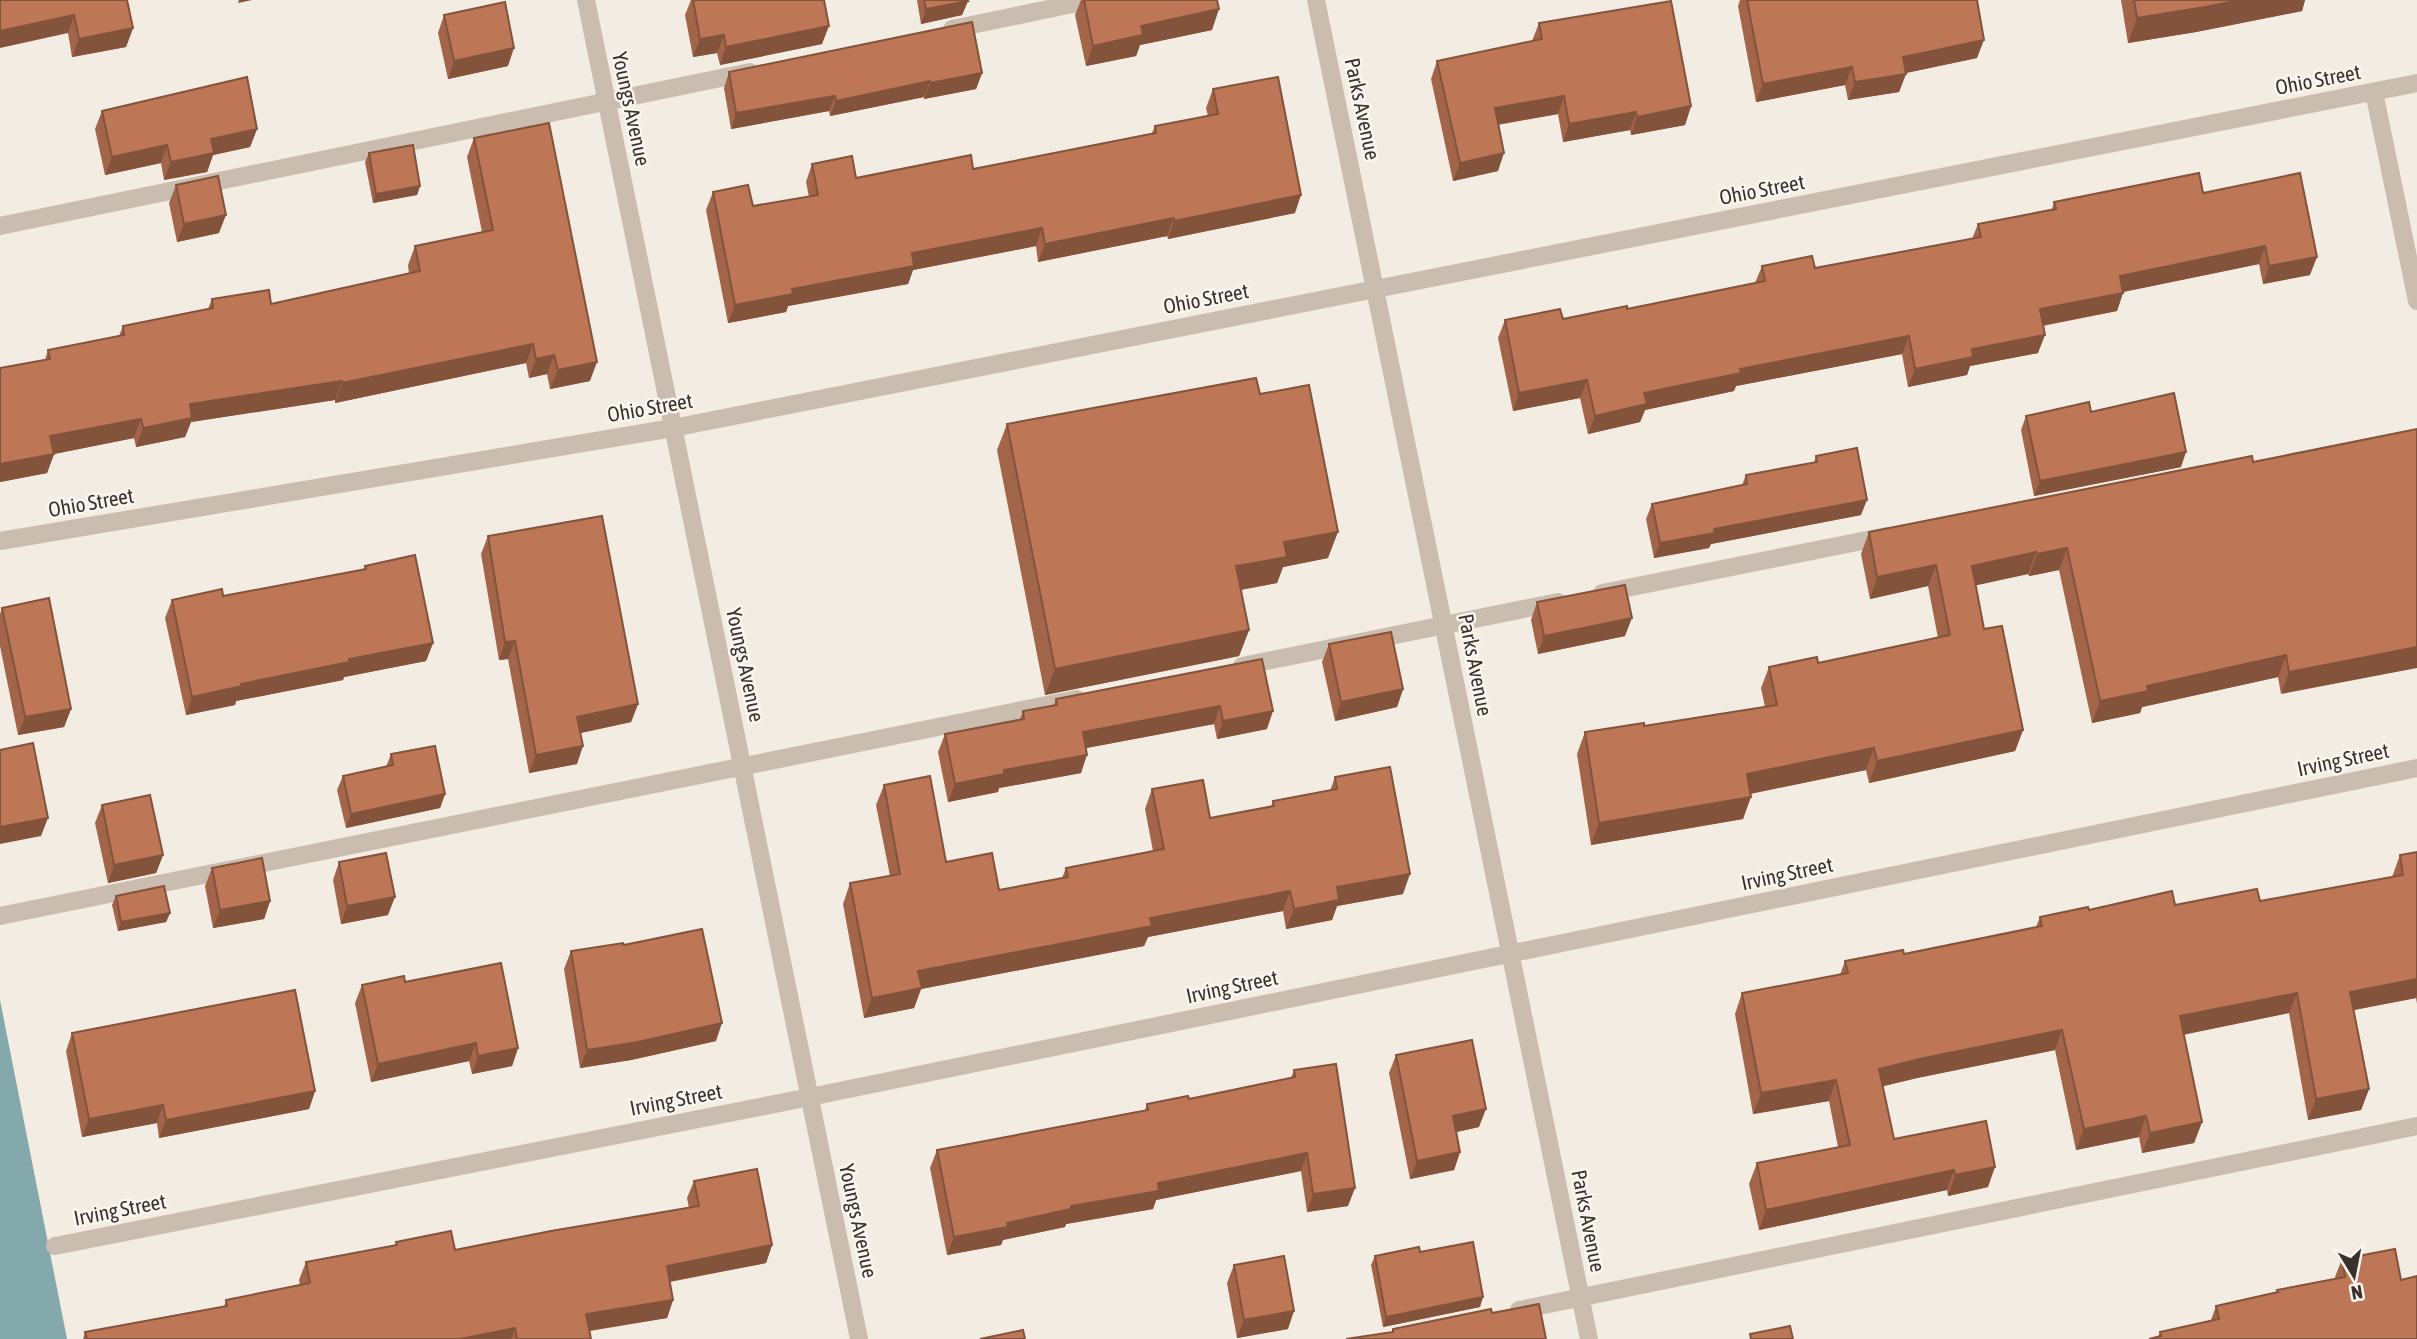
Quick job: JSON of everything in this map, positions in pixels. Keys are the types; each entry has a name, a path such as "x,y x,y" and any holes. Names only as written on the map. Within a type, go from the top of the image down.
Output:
{"street":[{"name":"Youngs Avenue","path":"586,0 859,1339"},
{"path":"930,34 1092,0"},
{"name":"Parks Avenue","path":"1316,0 1589,1339"},
{"path":"0,226 768,68"},
{"name":"Ohio Street","path":"0,541 673,428 2417,83"},
{"path":"2374,92 2417,301"},
{"path":"1228,668 1910,532"},
{"path":"0,916 1093,696"},
{"name":"Irving Street","path":"55,1246 810,1097 2417,768"},
{"path":"1500,1314 2417,1126"}],"water":[{"path":"0,1000 67,1339 0,1339"}],"building":[{"path":"0,0 127,0 133,28 79,39 74,15 0,31"},
{"path":"693,0 824,0 829,26 726,47 724,35 700,39"},
{"path":"924,0 967,0 968,1 926,9"},
{"path":"1084,0 1217,0 1219,9 1141,26 1143,35 1093,46"},
{"path":"1747,0 1977,0 1984,40 1903,57 1906,74 1855,82 1852,67 1763,84"},
{"path":"2134,0 2241,0 2137,18"},
{"path":"1671,1 1691,106 1637,117 1636,112 1569,124 1564,96 1495,108 1504,153 1460,163 1437,61 1542,39 1539,23"},
{"path":"505,2 514,48 454,61 444,15"},
{"path":"972,22 982,73 836,101 835,96 736,113 729,72"},
{"path":"247,77 257,129 211,139 214,153 171,162 167,145 112,157 102,111"},
{"path":"1278,77 1301,195 1045,244 1042,228 912,253 914,266 792,289 793,294 735,305 713,192 748,185 753,206 818,195 812,164 852,156 856,178 971,155 973,169 1156,133 1155,126 1218,114 1213,89"},
{"path":"549,123 597,362 558,370 554,355 536,359 533,344 342,383 190,404 192,418 143,428 141,419 50,436 54,454 0,464 0,368 50,359 48,350 124,335 123,326 213,308 212,299 269,290 271,304 420,271 415,246 493,230 474,138"},
{"path":"413,145 420,186 376,194 369,153"},
{"path":"2199,173 2203,193 2300,173 2317,257 2269,266 2265,246 2120,276 2123,293 2040,309 2045,335 1972,349 1973,357 1915,369 1909,336 1740,369 1741,373 1644,393 1647,404 1595,416 1587,380 1519,393 1505,320 1560,309 1563,319 1765,281 1762,266 1812,256 1815,268 1981,237 1978,224 2056,209 2054,202"},
{"path":"218,176 226,215 184,224 176,185"},
{"path":"1256,378 1260,394 1309,385 1338,532 1284,542 1287,557 1236,566 1249,630 1055,669 1007,424"},
{"path":"2174,393 2186,452 2040,481 2026,416 2089,402 2091,412"},
{"path":"2417,429 2417,647 2289,672 2286,655 2147,686 2148,691 2100,701 2067,548 2037,554 2036,552 1972,566 1984,629 2002,626 2023,730 1877,761 1874,748 1747,774 1751,797 1599,823 1585,732 1644,723 1644,726 1777,705 1769,667 1817,657 1818,663 1950,635 1936,565 1877,577 1869,532 2252,456 2253,462"},
{"path":"1857,448 1867,500 1714,529 1715,533 1660,543 1652,504 1747,484 1746,475 1817,462 1816,456"},
{"path":"602,516 638,704 577,717 583,746 536,755 515,641 505,642 488,536"},
{"path":"415,555 433,643 349,659 349,662 192,697 172,600 222,589 223,596 366,569 365,566"},
{"path":"1625,585 1632,618 1544,636 1537,602"},
{"path":"49,598 71,709 25,717 2,608"},
{"path":"1391,632 1403,689 1341,702 1329,644"},
{"path":"1262,659 1273,711 1223,721 1220,706 1083,732 1087,755 1004,770 1004,774 955,784 945,734 1024,719 1023,711 1057,705 1056,699"},
{"path":"33,743 48,818 0,827 0,750"},
{"path":"435,746 445,794 351,814 343,776 393,765 391,754"},
{"path":"1390,767 1410,874 1337,887 1339,900 1294,909 1290,891 1150,918 1152,926 918,971 922,988 872,998 850,883 900,874 884,785 930,776 946,862 992,853 999,890 1068,877 1066,868 1164,849 1152,789 1203,780 1210,818 1274,806 1273,801 1337,789 1335,777"},
{"path":"150,795 163,855 114,865 102,805"},
{"path":"2417,852 2417,979 2350,992 2369,1089 2316,1099 2297,993 2180,1016 2202,1122 2150,1133 2146,1116 2084,1129 2062,1030 1879,1069 1894,1139 1986,1121 1995,1167 1955,1175 1954,1170 1766,1210 1757,1163 1850,1145 1836,1080 1761,1093 1742,993 1848,973 1845,961 1903,950 1904,954 2042,926 2040,917 2088,907 2089,910 2172,891 2175,905 2257,889 2260,901 2403,875 2400,855"},
{"path":"386,853 395,897 347,906 339,862"},
{"path":"262,858 270,901 220,910 212,868"},
{"path":"164,886 170,913 121,922 116,896"},
{"path":"702,929 722,1023 638,1042 587,1050 571,951 624,945"},
{"path":"501,963 518,1048 478,1056 476,1043 378,1064 362,985 404,976 405,982"},
{"path":"295,990 315,1091 166,1120 163,1105 89,1119 72,1033"},
{"path":"1472,1040 1486,1109 1453,1116 1460,1152 1417,1161 1396,1055"},
{"path":"1336,1064 1355,1188 1313,1194 1307,1153 1158,1183 1159,1191 1071,1206 1071,1209 1007,1223 1008,1227 954,1237 937,1150 1148,1110 1147,1104 1188,1096 1189,1099 1295,1077 1294,1070"},
{"path":"757,1169 772,1245 667,1266 673,1300 586,1314 591,1339 517,1339 515,1328 460,1339 87,1339 85,1332 227,1306 226,1300 310,1283 306,1262 397,1245 396,1242 451,1231 455,1250 699,1206 694,1181"},
{"path":"1473,1242 1483,1297 1386,1317 1375,1256 1419,1247 1420,1252"},
{"path":"2395,1249 2401,1280 2417,1276 2417,1339 2149,1339 2161,1336 2160,1332 2219,1319 2216,1306 2278,1292 2277,1290 2345,1277 2342,1259"},
{"path":"1284,1256 1294,1311 1244,1320 1234,1265"},
{"path":"1539,1304 1546,1339 1346,1339 1393,1332 1393,1329 1491,1309 1492,1313"},
{"path":"1790,1326 1793,1339 1751,1339 1750,1334"},
{"path":"1023,1330 1025,1339 980,1339"}]}
